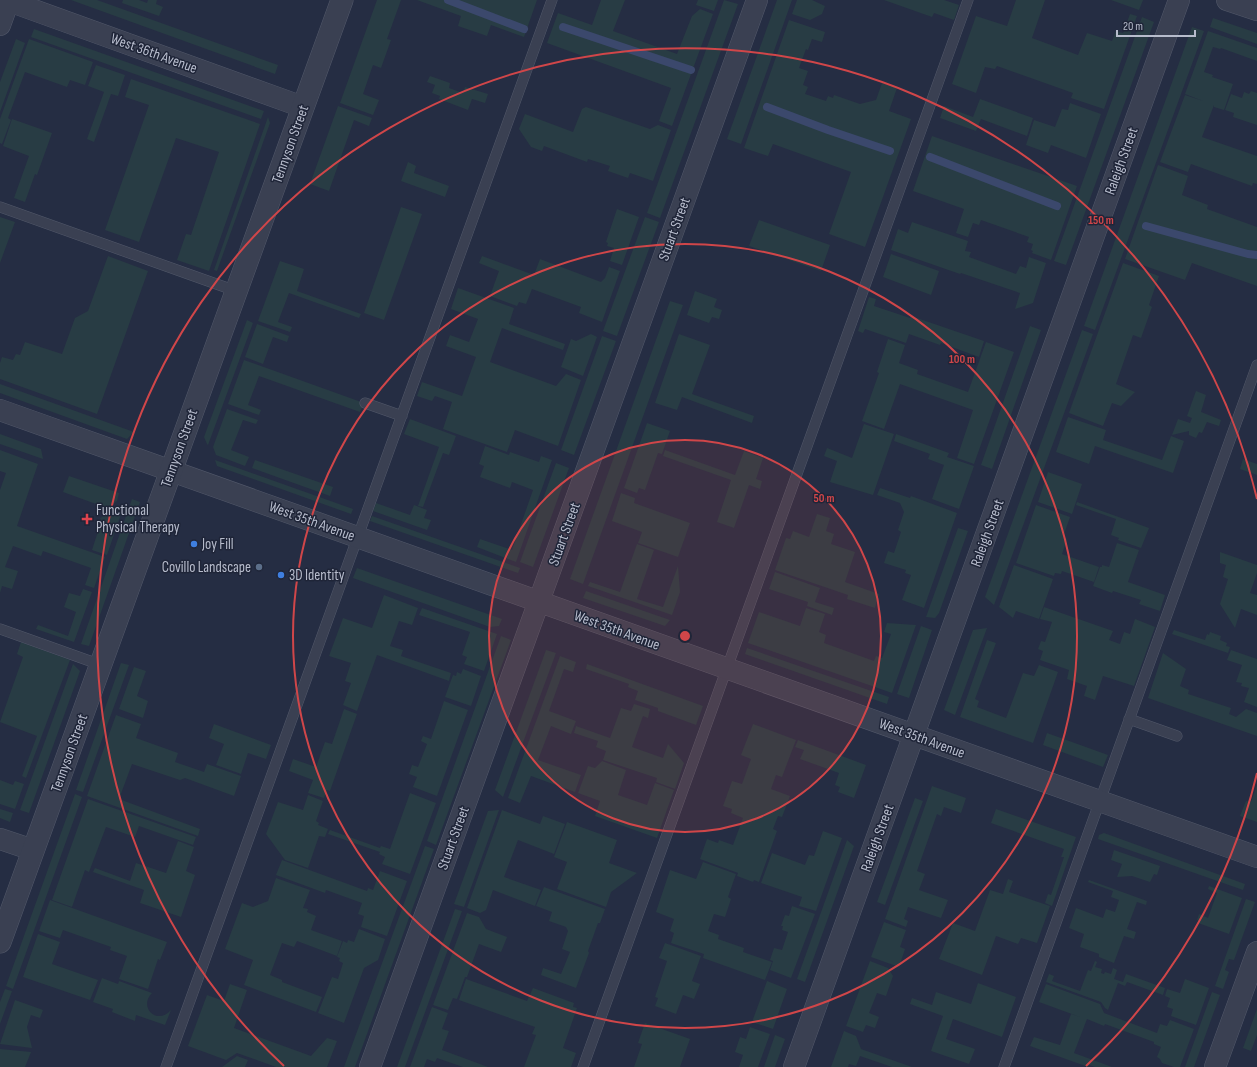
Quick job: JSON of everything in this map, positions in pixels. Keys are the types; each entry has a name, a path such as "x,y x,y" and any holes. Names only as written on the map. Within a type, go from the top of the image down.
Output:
{"street":[{"name":"West 36th Avenue","path":"8,0 303,107"},
{"path":"0,25 8,0"},
{"name":"Tennyson Street","path":"0,942 342,0"},
{"name":"Stuart Street","path":"370,1067 757,0"},
{"name":"Raleigh Street","path":"794,1067 1179,0"},
{"path":"1227,0 1257,10"},
{"name":"West 35th Avenue","path":"0,410 1257,857"},
{"path":"0,839 33,850"},
{"path":"1215,1067 1257,952"}],"lane":[{"path":"166,1067 552,0"},
{"path":"583,1067 968,0"},
{"path":"0,207 236,291"},
{"path":"1004,1067 1257,365"},
{"path":"365,403 402,416"},
{"path":"0,629 101,665"},
{"path":"1129,719 1177,736"}],"shaded area":[{"path":"71,0 97,0 278,65 275,74"},
{"path":"123,0 139,0 147,3 148,0 157,0 156,4 163,7 159,16 122,3"},
{"path":"377,0 401,0 387,39 391,40 381,68 373,65 363,94 379,100 373,115 340,103"},
{"path":"417,0 537,0 524,37 491,25 487,36 458,26 461,16"},
{"path":"601,0 625,0 613,31 677,54 692,16 700,9 713,14 672,126 659,121 671,88 547,43 558,13 592,25"},
{"path":"698,0 718,0 714,11 696,5"},
{"path":"724,0 738,4 660,218 647,213"},
{"path":"777,0 792,0 741,144 727,139"},
{"path":"797,0 812,0 825,6 822,14 810,20 792,14"},
{"path":"884,0 944,0 959,5 954,20 934,13 932,17"},
{"path":"1016,0 1045,0 1032,38 1078,55 1087,33 1112,41 1116,31 1123,33 1130,14 1137,16 1104,109 1071,98 1073,93 997,66 995,69 985,67 976,93 952,84 976,16 1007,26"},
{"path":"1111,0 1143,0 1139,10"},
{"path":"1142,17 1154,22 1066,265 1054,261"},
{"path":"1213,18 1257,33 1257,44 1210,27"},
{"path":"789,20 825,32 822,42 812,39 808,50 806,49 799,68 808,71 803,85 808,87 805,94 826,101 828,96 833,98 834,95 860,104 876,100 882,83 897,88 889,111 911,119 865,247 829,234 851,172 773,144 768,156 744,148"},
{"path":"1192,27 1204,31 1095,330 1084,326"},
{"path":"34,29 264,111 261,119 31,37"},
{"path":"1208,31 1257,48 1257,61 1221,48 1213,47 1204,72 1213,75 1212,77 1233,84 1224,110 1214,107 1214,105 1202,137 1257,156 1257,184 1253,183 1252,186 1191,164 1188,172 1160,162 1185,95 1203,101 1185,94"},
{"path":"16,39 25,43 0,112 0,82"},
{"path":"29,39 93,62 85,85 70,80 67,87 25,72 8,118 11,120 2,144 0,143 0,119"},
{"path":"96,65 125,75 118,96 111,94 94,142 87,139 104,92 88,86"},
{"path":"430,76 450,83 449,88 463,93 465,87 488,94 485,103 472,99 468,110 439,99 440,96 432,93 435,85 427,82"},
{"path":"131,79 260,124 209,271 177,260 186,234 191,235 219,152 176,138 139,242 105,230 149,105 125,97"},
{"path":"1251,91 1257,93 1257,125 1233,117 1234,113 1225,110 1231,94 1242,98 1244,92 1249,94"},
{"path":"980,99 1033,118 1027,136 981,119 976,131 940,118 944,106 973,117"},
{"path":"1070,103 1101,114 1086,158 1051,145 1048,153 1026,145 1034,120 1055,127 1062,109 1068,110"},
{"path":"338,106 372,118 369,126 354,120 329,191 310,184"},
{"path":"586,107 650,129 658,125 671,130 653,181 630,173 628,178 608,171 610,166 588,159 587,162 544,146 542,151 531,147 519,129 525,114 573,132 582,109"},
{"path":"268,117 270,123 217,271 214,270"},
{"path":"12,119 52,133 37,175 35,174 25,202 14,198 29,156 3,146"},
{"path":"932,136 1077,186 1051,260 1032,253 1033,251 1031,250 1033,244 1027,242 1029,237 981,220 979,225 973,223 968,237 956,233 964,209 913,191"},
{"path":"408,162 416,166 414,173 449,186 445,197 401,181"},
{"path":"1158,165 1188,176 1182,195 1208,205 1207,209 1257,227 1257,286 1192,263 1185,280 1125,259"},
{"path":"401,207 422,214 384,320 364,313"},
{"path":"617,209 639,217 622,265 610,261 614,248 607,246 608,243 606,242"},
{"path":"0,217 15,222 0,263"},
{"path":"645,217 659,222 617,336 603,331"},
{"path":"759,220 830,245 821,271 749,246"},
{"path":"912,222 968,241 965,251 971,252 969,257 1016,274 1020,266 1026,268 1029,257 1046,263 1033,303 1015,309 1020,293 891,250 898,229 908,233"},
{"path":"891,254 939,271 931,295 883,277"},
{"path":"108,256 148,271 97,414 0,379 0,363 2,357 13,360 16,354 20,355 25,342 62,354 75,318 88,311"},
{"path":"482,256 534,275 540,259 601,282 605,278 609,267 620,271 602,322 579,313 581,307 532,289 526,304 519,302 517,306 490,296 499,271 479,263"},
{"path":"280,261 304,269 297,291 361,314 359,318 289,293 278,322 292,327 290,332 258,321"},
{"path":"1123,263 1159,276 1149,305 1152,307 1141,338 1133,335 1116,384 1135,392 1121,406 1112,403 1103,426 1069,413"},
{"path":"458,288 514,308 509,324 565,344 563,350 502,328 490,362 556,386 566,374 581,380 558,446 515,430 507,452 443,429 452,402 435,396 432,401 417,396 422,382 462,396 476,357 446,346 450,335 469,342 478,319 451,309"},
{"path":"695,291 717,299 714,307 722,310 719,319 712,317 709,323 687,315"},
{"path":"869,297 876,299 874,306 910,318 911,316 984,341 979,357 941,343 940,345 909,334 906,343 865,329 863,333 858,331"},
{"path":"670,301 683,305 583,584 570,579"},
{"path":"247,320 253,323 208,445 204,437"},
{"path":"257,324 289,336 287,342 273,337 263,364 245,357"},
{"path":"1030,326 1041,330 992,469 981,465"},
{"path":"1082,330 1093,334 994,605 985,597"},
{"path":"591,334 597,337 583,376 561,367 571,339 576,341"},
{"path":"679,334 710,345 692,394 754,416 752,423 682,397 677,410 655,403"},
{"path":"602,336 616,341 574,455 561,450"},
{"path":"888,339 905,345 899,363 918,370 917,374 968,392 986,342 1014,352 974,464 957,458 973,410 900,384 884,429 862,421 879,373 877,372"},
{"path":"244,360 364,403 360,412 259,376 248,405 261,410 259,415 228,404"},
{"path":"0,384 134,432 127,439 0,393"},
{"path":"1196,391 1206,395 1201,412 1221,420 1219,426 1207,422 1202,433 1199,432 1196,438 1189,435 1189,431 1172,435 1178,419 1190,423 1192,418 1187,416"},
{"path":"227,409 258,420 256,424 243,420 231,450 249,457 245,466 216,455 213,447"},
{"path":"1068,417 1106,430 1103,440 1162,460 1171,436 1184,441 1173,473 1095,446 1089,464 1056,452"},
{"path":"410,419 456,436 449,455 443,453 423,507 418,506 439,447 404,434"},
{"path":"647,423 670,431 662,454 658,453 645,490 639,488 637,493 624,488"},
{"path":"864,424 894,434 873,495 830,482 837,461 824,456 827,448 852,458"},
{"path":"0,434 41,449 43,459 0,444"},
{"path":"896,434 949,453 947,457 974,466 959,509 932,499 944,465 928,459 930,454 894,441"},
{"path":"485,446 509,455 510,452 539,462 541,456 552,460 516,562 477,547 480,539 512,550 533,490 512,482 510,488 480,477 484,466 479,464"},
{"path":"0,450 38,464 17,526 105,557 94,588 85,585 91,568 43,551 41,556 13,546 5,567 18,571 12,589 2,586 0,593 0,490 6,473 0,471"},
{"path":"665,450 735,475 744,451 763,458 756,479 762,481 760,489 749,485 734,528 717,522 731,480 663,456"},
{"path":"1243,459 1257,464 1257,475 1240,469"},
{"path":"215,460 353,509 351,514 217,466"},
{"path":"255,460 333,487 330,496 252,468"},
{"path":"556,463 569,468 533,567 520,562"},
{"path":"1048,472 1082,484 1072,514 1038,502"},
{"path":"69,476 119,493 117,501 107,508 63,492"},
{"path":"880,488 910,498 911,496 957,513 924,608 902,600 911,575 905,573 906,570 884,563 888,551 894,553 901,532 898,530 904,512 900,503 877,495"},
{"path":"621,493 635,498 634,503 690,523 678,557 638,543 642,532 612,521"},
{"path":"132,499 140,502 89,646 81,644"},
{"path":"1077,502 1149,528 1141,548 1118,540 1119,538 1111,535 1116,519 1076,505"},
{"path":"376,503 410,515 414,505 427,510 424,518 431,520 427,530 373,511"},
{"path":"1036,505 1070,517 1063,537 1067,539 1062,554 1099,567 1094,582 1062,571 1061,574 1055,573 1054,576 1016,563"},
{"path":"119,506 123,508 107,555 92,550 101,522 100,518"},
{"path":"817,514 830,518 826,531 834,534 831,544 855,552 845,582 879,594 875,608 847,599 848,595 775,570 786,538 790,539 793,531 809,537"},
{"path":"372,516 520,568 518,573 370,521"},
{"path":"958,528 968,531 939,613 935,618 926,617"},
{"path":"1117,543 1139,550 1128,582 1165,595 1160,611 1139,604 1141,600 1113,591 1112,593 1093,586 1100,567 1102,567 1102,565 1109,567"},
{"path":"637,544 654,550 637,599 663,607 678,566 680,592 672,615 588,586 590,582 620,592"},
{"path":"1220,552 1257,565 1257,573 1250,593 1257,595 1257,615 1241,609 1235,628 1220,604 1228,579 1223,577 1226,565 1220,563"},
{"path":"1014,565 1053,579 1039,619 1016,611 1013,618 999,607"},
{"path":"357,568 502,619 499,626 490,627 353,578"},
{"path":"775,572 820,588 815,602 834,608 832,615 807,606 808,602 769,589"},
{"path":"83,589 92,592 74,642 36,629 38,625 68,636 76,612 64,607 69,593 80,596"},
{"path":"586,591 670,620 665,626 583,598"},
{"path":"384,595 418,608 412,625 399,621 390,646 403,650 401,656 451,673 449,681 377,655 357,711 343,705 351,683 345,681 351,663 329,656 343,618 372,628"},
{"path":"1044,607 1113,631 1109,640 1120,644 1124,632 1130,634 1135,619 1155,627 1134,686 1103,676 1095,700 1084,696 1087,686 1067,679 1069,670 1040,660 1043,651 1038,649 1041,641 1045,642 1052,622 1040,619"},
{"path":"422,608 497,634 484,671 464,664 467,657 462,655 470,632 419,615"},
{"path":"806,608 825,614 819,632 826,635 824,643 874,661 876,656 882,658 891,634 884,632 887,623 916,625 892,693 748,643 759,612 800,626"},
{"path":"921,626 932,630 909,698 897,694"},
{"path":"987,628 955,715 944,710 973,630"},
{"path":"1174,630 1205,640 1207,634 1209,635 1210,632 1221,636 1220,640 1227,643 1226,646 1230,647 1228,653 1172,634"},
{"path":"501,636 511,640 436,845 427,841"},
{"path":"987,640 996,643 975,699 979,701 977,707 1006,718 1023,673 1034,676 1039,665 1058,672 1033,743 960,717"},
{"path":"21,642 70,660 26,778 22,776 37,736 0,722 23,657 17,654"},
{"path":"747,648 889,697 887,704 745,654"},
{"path":"546,650 556,653 503,797 495,790"},
{"path":"1231,650 1257,659 1257,707 1244,702 1249,688 1241,686 1242,683 1236,682 1242,665 1227,660"},
{"path":"1163,653 1186,669 1180,686 1189,690 1188,694 1231,708 1229,714 1236,717 1246,709 1257,713 1257,736 1148,698"},
{"path":"560,656 576,662 573,672 564,669 549,711 576,721 571,734 551,726 538,760 581,775 575,792 531,776 520,803 508,798"},
{"path":"121,663 129,665 83,792 76,790"},
{"path":"73,664 80,671 29,813 20,810"},
{"path":"587,664 703,706 696,725 658,711 658,708 635,700 638,691 628,687 629,684 586,669"},
{"path":"134,667 146,671 137,696 148,701 143,718 119,709"},
{"path":"463,669 481,676 471,706 445,697 453,675 456,676 457,672 461,674"},
{"path":"444,701 468,710 437,796 413,787 417,777 409,774 412,765 418,767 427,744 421,741 423,736 431,739"},
{"path":"634,704 650,709 648,718 643,716 632,747 663,758 668,744 684,763 675,789 656,782 657,778 603,760 606,751 596,747 598,741 574,733 576,726 610,738 621,708 631,711"},
{"path":"344,709 357,714 330,791 327,790 324,798 308,793 313,780 289,771 293,759 316,767 325,742 332,744"},
{"path":"116,715 141,724 136,738 178,753 175,762 204,772 207,764 241,776 234,796 185,778 180,780 132,764 119,799 200,829 198,836 87,796"},
{"path":"214,724 271,745 266,759 248,753 241,774 216,765 224,744 209,738"},
{"path":"753,724 796,740 782,777 776,775 771,789 790,796 782,817 778,816 773,829 777,831 759,882 754,880 753,882 737,876 738,873 700,859 707,839 718,843 719,840 733,845 743,818 731,813 732,809 723,806 732,781 742,784 751,759 741,755"},
{"path":"1047,733 1108,755 1103,767 1043,745"},
{"path":"798,740 866,765 854,798 838,792 840,787 835,785 839,773 800,759 804,750 795,747"},
{"path":"602,761 626,770 618,795 647,805 655,783 674,790 657,838 595,816 600,801 578,793 588,766 595,768"},
{"path":"0,780 13,785 15,781 24,784 15,809 0,804"},
{"path":"1257,785 1257,822 1240,816 1246,801 1251,802"},
{"path":"932,786 966,798 961,813 944,807 941,816 937,814 917,871 925,874 919,890 948,900 941,918 908,907 904,919 908,921 906,927 885,919"},
{"path":"410,793 436,803 410,874 382,864 385,857 379,854 380,852 328,834 330,830 380,848 381,846 390,849"},
{"path":"75,794 82,797 13,989 6,986"},
{"path":"308,795 323,801 316,821 319,823 318,825 328,829 325,837 319,836 308,868 285,860 266,834 278,802 303,810"},
{"path":"915,798 923,801 885,905 877,902"},
{"path":"88,799 196,837 193,845 139,826 135,837 106,827 89,872 85,870 72,907 52,900"},
{"path":"0,809 13,813 10,822 0,818"},
{"path":"996,809 1076,837 1052,906 1045,903 1048,894 1051,895 1064,857 1061,857 1064,849 991,823"},
{"path":"499,810 464,907 454,904 488,811"},
{"path":"502,810 540,824 543,816 565,824 554,854 518,840 504,877 541,890 535,906 493,890 486,910 480,913 467,908"},
{"path":"567,822 617,840 609,863 637,873 611,892 606,907 557,889 567,862 554,857"},
{"path":"823,831 842,838 816,911 799,906 802,897 761,883 772,853 805,865 809,855 814,856"},
{"path":"1104,833 1245,884 1243,890 1098,839 1099,835"},
{"path":"847,840 854,846 805,982 797,979"},
{"path":"178,841 194,847 186,871 195,875 181,917 140,903 144,890 93,872 95,868 130,881 136,863 166,873"},
{"path":"425,846 434,849 355,1067 344,1067"},
{"path":"1114,850 1160,866 1157,875 1154,874 1150,882 1132,876 1117,877 1122,864 1111,860"},
{"path":"282,860 367,891 368,888 373,890 380,871 407,881 387,936 361,927 364,916 358,914 362,903 326,890 325,893 276,875"},
{"path":"703,862 736,874 728,897 731,899 725,917 714,914 708,931 719,935 718,939 744,948 743,952 772,962 765,980 703,958 704,954 671,943 674,933 670,931 674,919 656,912 670,870 696,879"},
{"path":"276,878 310,890 303,908 308,909 307,912 316,916 311,930 342,941 337,956 297,941 294,947 282,943 270,975 282,980 282,982 322,997 316,1012 244,985 253,960 225,949 242,903 253,907 268,901"},
{"path":"1008,879 1013,881 1009,892 1050,906 1037,943 1021,938 1018,944 996,936 982,975 939,959 953,923 975,931 990,890 1003,894"},
{"path":"1089,880 1147,901 1146,905 1137,902 1127,929 1136,932 1134,939 1124,936 1114,963 1099,957 1099,954 1080,947 1084,934 1069,928 1076,908 1103,918 1106,909 1115,912 1119,900 1111,897 1113,891 1088,882"},
{"path":"1209,886 1242,898 1229,934 1198,923 1197,920 1199,914 1208,918 1217,893 1208,889"},
{"path":"544,887 605,909 600,923 598,923 576,988 541,975 543,968 561,974 570,952 562,949 568,931 566,927 549,921 552,912 536,906"},
{"path":"1246,899 1255,902 1234,960 1229,959 1225,970 1229,972 1223,989 1215,986"},
{"path":"50,900 167,942 160,960 158,959 148,989 119,979 127,956 110,950 111,947 63,930 60,938 39,931"},
{"path":"792,906 815,914 791,978 770,970 773,961 770,960 774,948 782,950 788,932 782,930 783,926 781,926 785,915 789,916"},
{"path":"455,909 462,911 405,1067 397,1067"},
{"path":"467,913 479,917 486,929 507,937 501,952 479,944 457,999 453,998 448,1010 433,1005"},
{"path":"884,922 906,930 900,947 905,949 899,967 871,957"},
{"path":"359,929 385,939 378,960 364,968 344,1023 318,1013 332,977 338,979 343,963 339,961 340,958 337,957 343,941 347,943 348,940 354,942"},
{"path":"38,934 60,942 52,964 98,980 90,1000 23,977"},
{"path":"665,943 701,956 692,981 700,984 694,999 683,995 676,1014 655,1006 658,998 655,997 667,961 659,958"},
{"path":"870,961 888,968 893,976 886,996 877,993 869,1013 879,1017 875,1028 866,1025 863,1032 846,1026"},
{"path":"1095,961 1097,962 1095,967 1102,969 1101,973 1104,974 1105,972 1111,974 1113,968 1117,970 1114,979 1123,982 1126,974 1165,988 1163,995 1127,982 1125,986 1118,983 1108,1010 1101,1002 1046,982 1049,974 1054,976 1052,981 1080,991 1088,970 1091,971"},
{"path":"102,978 118,984 119,981 152,993 148,998 147,1004 151,1013 160,1016 171,1010 165,1025 136,1015 135,1021 112,1012 113,1009 93,1002"},
{"path":"466,979 527,1001 533,988 574,1003 573,1007 577,1008 563,1048 576,1053 571,1067 524,1067 536,1035 532,1034 535,1027 459,1000"},
{"path":"1185,979 1209,988 1196,1025 1171,1016 1173,1009 1167,1007 1170,998 1165,996 1167,989 1180,993"},
{"path":"767,981 787,989 773,1029 752,1022"},
{"path":"978,983 1016,997 1002,1037 953,1019 946,1039 975,1049 969,1064 931,1051 943,1016 910,1004 912,998 932,1005 936,992 971,1004"},
{"path":"230,984 247,990 234,1028 311,1056 327,1038 337,1041 327,1067 276,1067 237,1053 226,1060 188,1046 207,995 224,1001"},
{"path":"1046,984 1100,1004 1104,1013 1157,1033 1160,1024 1167,1026 1170,1020 1194,1029 1180,1067 1174,1067 1162,1063 1157,1057 1161,1047 1154,1044 1154,1042 1087,1019 1074,1053 1112,1067 1095,1067 1089,1065 1088,1067 1030,1046 1034,1037 1060,1045 1071,1014 1080,1017 1039,1002"},
{"path":"5,989 12,991 0,1024 0,1002"},
{"path":"1212,992 1220,995 1194,1067 1185,1067"},
{"path":"15,1000 43,1010 40,1018 31,1015 27,1027 32,1048 0,1044"},
{"path":"432,1007 448,1013 442,1029 449,1031 442,1050 488,1067 463,1067 437,1058 435,1062 427,1059 424,1067 410,1067"},
{"path":"1257,1009 1257,1035 1251,1051 1243,1048"},
{"path":"645,1023 690,1039 680,1067 634,1067 642,1044 638,1043"},
{"path":"750,1027 770,1034 758,1067 739,1067 743,1055 735,1052 740,1037 746,1039"},
{"path":"844,1031 856,1036 861,1049 912,1067 892,1067 860,1056 856,1066 849,1064 848,1067 831,1067"},
{"path":"775,1035 785,1039 775,1067 764,1067"},
{"path":"0,1049 31,1052 25,1067 0,1067"},
{"path":"237,1056 248,1060 245,1067 222,1067"}],"waterway":[{"path":"448,0 524,29"},
{"path":"563,27 691,70"},
{"path":"767,107 890,151"},
{"path":"930,157 1057,206"},
{"path":"1146,226 1248,254 1257,255"}],"place":[{"name":"Functional Physical Therapy","path":"87,519"},
{"name":"Joy Fill","path":"194,544"},
{"name":"Covillo Landscape","path":"259,567"},
{"name":"3D Identity","path":"281,575"}]}
